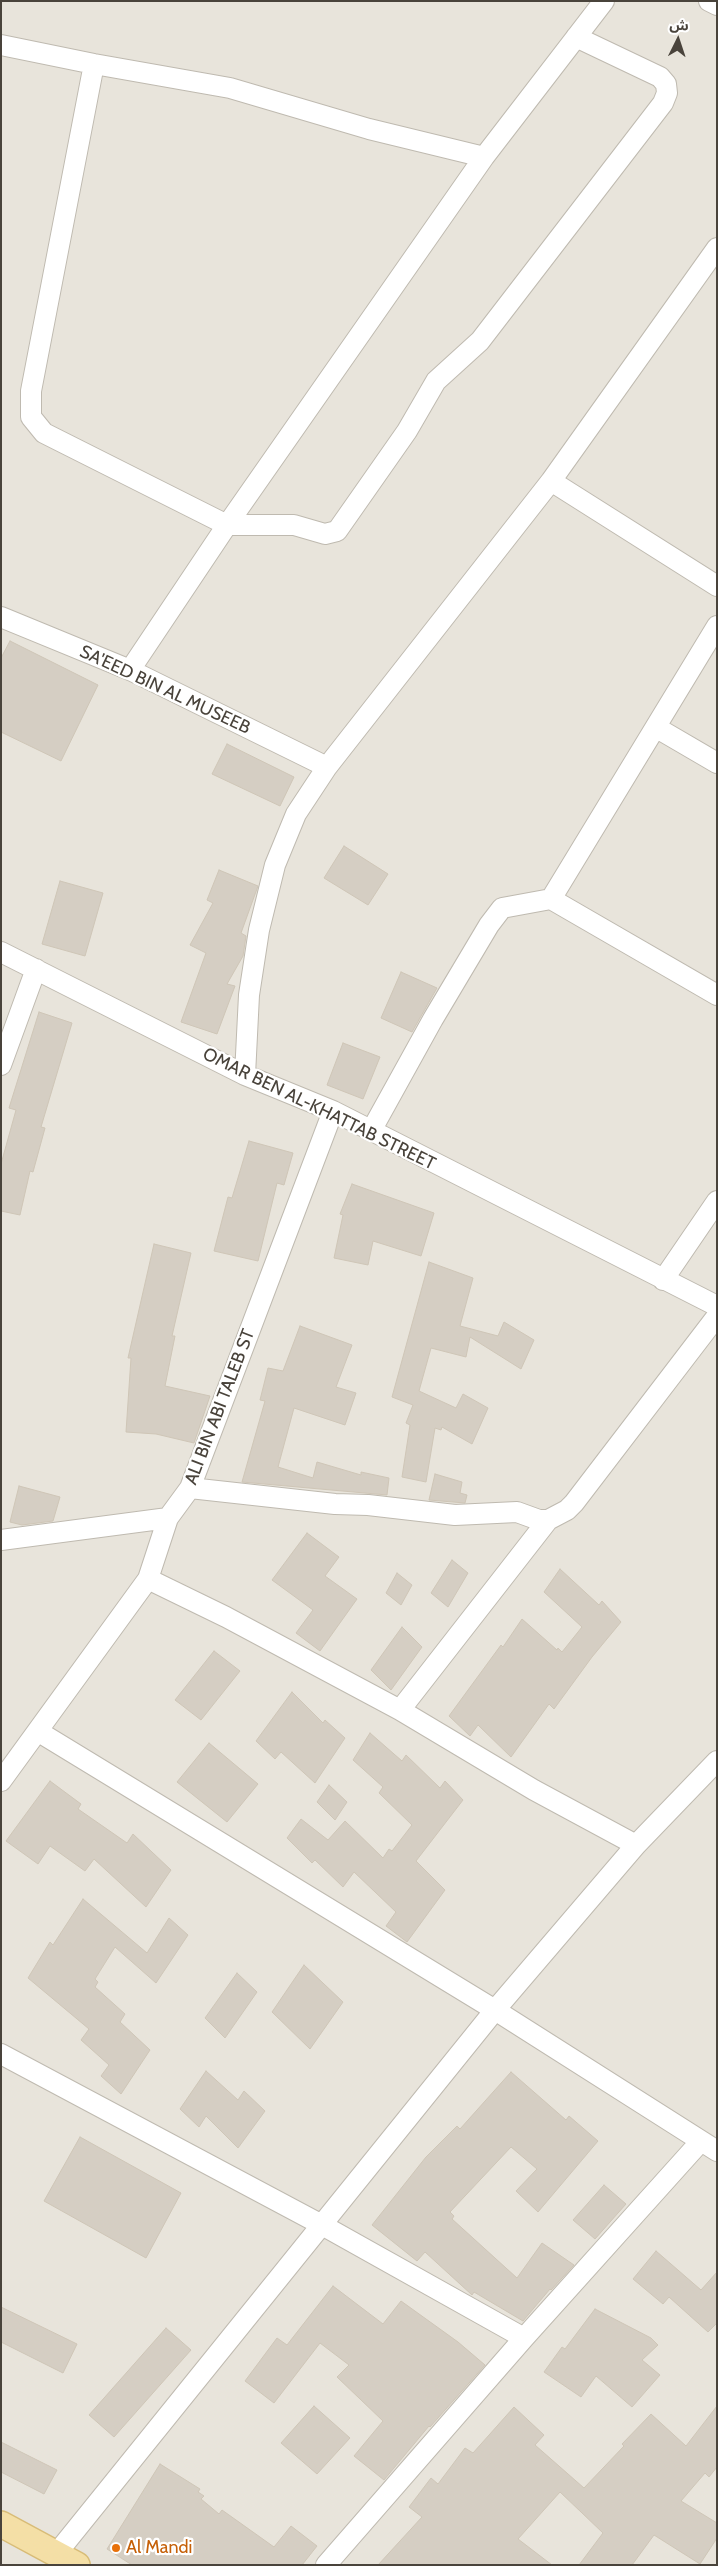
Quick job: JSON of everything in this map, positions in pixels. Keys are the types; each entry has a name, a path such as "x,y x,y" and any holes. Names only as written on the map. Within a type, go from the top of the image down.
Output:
{"main road":[{"path":"1,2524 67,2559"}],"street":[{"path":"130,670 227,525 484,157 604,1"},
{"path":"709,1 717,5"},
{"path":"94,64 31,391 31,417 44,433 227,525 294,525 325,534 337,532 407,431 436,381 480,340 663,103 667,93 666,84 660,77 576,37"},
{"path":"1,45 94,64 230,88 369,130 484,157"},
{"path":"245,1075 249,995 258,930 274,865 296,814 327,767 552,481 717,248"},
{"path":"552,481 717,586"},
{"name":"SA'EED BIN AL MUSEEB","path":"1,617 130,670 327,767"},
{"path":"552,899 717,626"},
{"path":"657,728 717,764"},
{"path":"372,1131 433,1019 489,925 502,908 552,899 717,995"},
{"name":"OMAR BEN AL-KHATTAB STREET","path":"1,952 245,1075 333,1111 717,1306"},
{"path":"1,1065 36,969"},
{"name":"ALI BIN ABI TALEB ST","path":"1,1781 39,1732 148,1579 168,1518 190,1488 333,1111"},
{"path":"663,1280 717,1201"},
{"path":"400,1710 548,1520 567,1510 574,1503 717,1316"},
{"path":"190,1488 335,1504 455,1514 516,1512 539,1520 548,1520"},
{"path":"1,1540 168,1518"},
{"path":"148,1579 226,1617 400,1710 534,1790 636,1845"},
{"path":"39,1732 496,2010 709,2146 524,2338 326,2565"},
{"path":"67,2559 322,2225 496,2010 636,1845 717,1761"},
{"path":"1,2054 322,2225 524,2338"}],"shaded area":[{"path":"1,1 717,1 717,2565 1,2565"}],"building":[{"path":"10,641 98,685 61,761 1,732 1,658"},
{"path":"227,744 294,777 280,806 212,774"},
{"path":"344,846 388,874 368,905 324,878"},
{"path":"219,870 258,886 241,933 246,936 243,956 227,984 235,986 217,1034 181,1022 206,953 190,945 213,903 207,900"},
{"path":"60,881 103,893 85,956 42,944"},
{"path":"401,972 437,988 412,1032 381,1018"},
{"path":"39,1012 72,1023 41,1127 45,1128 33,1172 30,1171 20,1215 1,1211 1,1164 16,1110 9,1108"},
{"path":"343,1043 380,1057 363,1099 327,1085"},
{"path":"249,1141 293,1153 284,1185 277,1183 258,1261 214,1251 228,1197 232,1198"},
{"path":"352,1184 434,1213 421,1256 373,1241 368,1265 334,1258 343,1215 340,1214"},
{"path":"154,1244 191,1253 172,1336 175,1336 165,1386 210,1396 194,1443 156,1434 126,1432 131,1358 128,1358"},
{"path":"429,1262 473,1278 460,1326 498,1336 504,1322 534,1340 521,1369 470,1337 466,1357 431,1348 419,1391 456,1408 463,1394 488,1408 472,1444 442,1427 441,1430 435,1428 426,1482 402,1477 410,1425 406,1423 413,1405 392,1397"},
{"path":"300,1326 352,1345 336,1387 356,1393 345,1425 294,1408 278,1467 313,1478 317,1462 361,1475 361,1472 389,1478 387,1495 242,1482 265,1401 260,1400 268,1368 283,1371"},
{"path":"435,1474 462,1482 460,1493 467,1495 465,1503 429,1500"},
{"path":"19,1486 60,1497 53,1521 22,1525 10,1522"},
{"path":"307,1533 339,1557 325,1576 357,1599 320,1651 296,1633 313,1610 272,1580"},
{"path":"452,1560 468,1573 448,1607 431,1593"},
{"path":"560,1569 599,1605 602,1601 621,1622 592,1657 554,1709 549,1704 511,1757 478,1725 470,1736 449,1716 501,1645 503,1647 522,1619 557,1650 558,1648 562,1652 582,1627 544,1592"},
{"path":"397,1573 412,1585 401,1605 386,1593"},
{"path":"402,1627 422,1647 391,1690 371,1670"},
{"path":"214,1651 240,1671 201,1720 175,1700"},
{"path":"292,1692 323,1723 325,1720 345,1738 315,1783 281,1752 275,1759 256,1741"},
{"path":"370,1733 402,1761 406,1755 440,1788 445,1781 463,1800 416,1861 445,1890 407,1942 386,1926 396,1912 354,1872 343,1887 315,1860 312,1863 287,1838 301,1819 328,1840 345,1821 383,1858 389,1849 392,1851 412,1825 379,1793 383,1787 353,1760"},
{"path":"209,1743 258,1784 227,1822 177,1782"},
{"path":"50,1781 81,1804 78,1809 127,1843 133,1834 171,1870 146,1907 94,1859 85,1871 50,1846 38,1864 6,1841"},
{"path":"329,1785 347,1802 335,1820 317,1802"},
{"path":"83,1899 147,1953 169,1918 188,1935 156,1983 115,1947 95,1979 98,1982 95,1987 125,2014 120,2022 150,2050 121,2094 101,2076 109,2065 81,2040 89,2029 28,1978 50,1942 53,1945"},
{"path":"304,1965 343,2002 310,2049 272,2012"},
{"path":"237,1973 257,1992 225,2038 205,2018"},
{"path":"206,2071 238,2100 244,2091 265,2111 238,2148 206,2116 199,2127 180,2109"},
{"path":"511,2072 566,2120 569,2116 598,2141 538,2212 516,2191 537,2169 511,2147 450,2212 454,2216 452,2219 517,2278 542,2243 574,2265 550,2289 523,2321 474,2292 472,2295 425,2252 417,2261 372,2225 426,2157 457,2126 460,2129"},
{"path":"80,2137 181,2193 146,2258 44,2201"},
{"path":"604,2185 626,2204 595,2239 573,2220"},
{"path":"656,2251 701,2290 717,2272 717,2323 708,2332 669,2297 663,2304 633,2279"},
{"path":"333,2286 383,2324 401,2301 458,2342 485,2365 429,2426 384,2480 354,2456 383,2421 337,2377 349,2365 320,2343 274,2403 245,2381 277,2338 287,2345"},
{"path":"1,2307 77,2344 63,2373 1,2342"},
{"path":"595,2309 651,2338 658,2345 642,2360 660,2375 632,2407 596,2376 581,2397 544,2372 562,2347 565,2349"},
{"path":"166,2328 191,2350 114,2437 89,2415"},
{"path":"314,2406 350,2438 317,2474 281,2443"},
{"path":"717,2406 717,2467 709,2477 705,2473 681,2501 717,2523 717,2538 700,2564 654,2535 632,2565 579,2565 603,2533 560,2492 518,2539 552,2565 378,2565 422,2517 409,2507 431,2478 438,2484 465,2448 473,2453 514,2407 544,2435 535,2445 584,2488 651,2414 686,2446"},
{"path":"1,2442 57,2470 44,2494 1,2472"},
{"path":"160,2464 200,2489 198,2492 204,2496 201,2499 219,2514 222,2510 274,2547 291,2526 317,2546 302,2565 132,2565 107,2549"}],"place":[{"name":"Al Mandi","path":"116,2548"}]}
